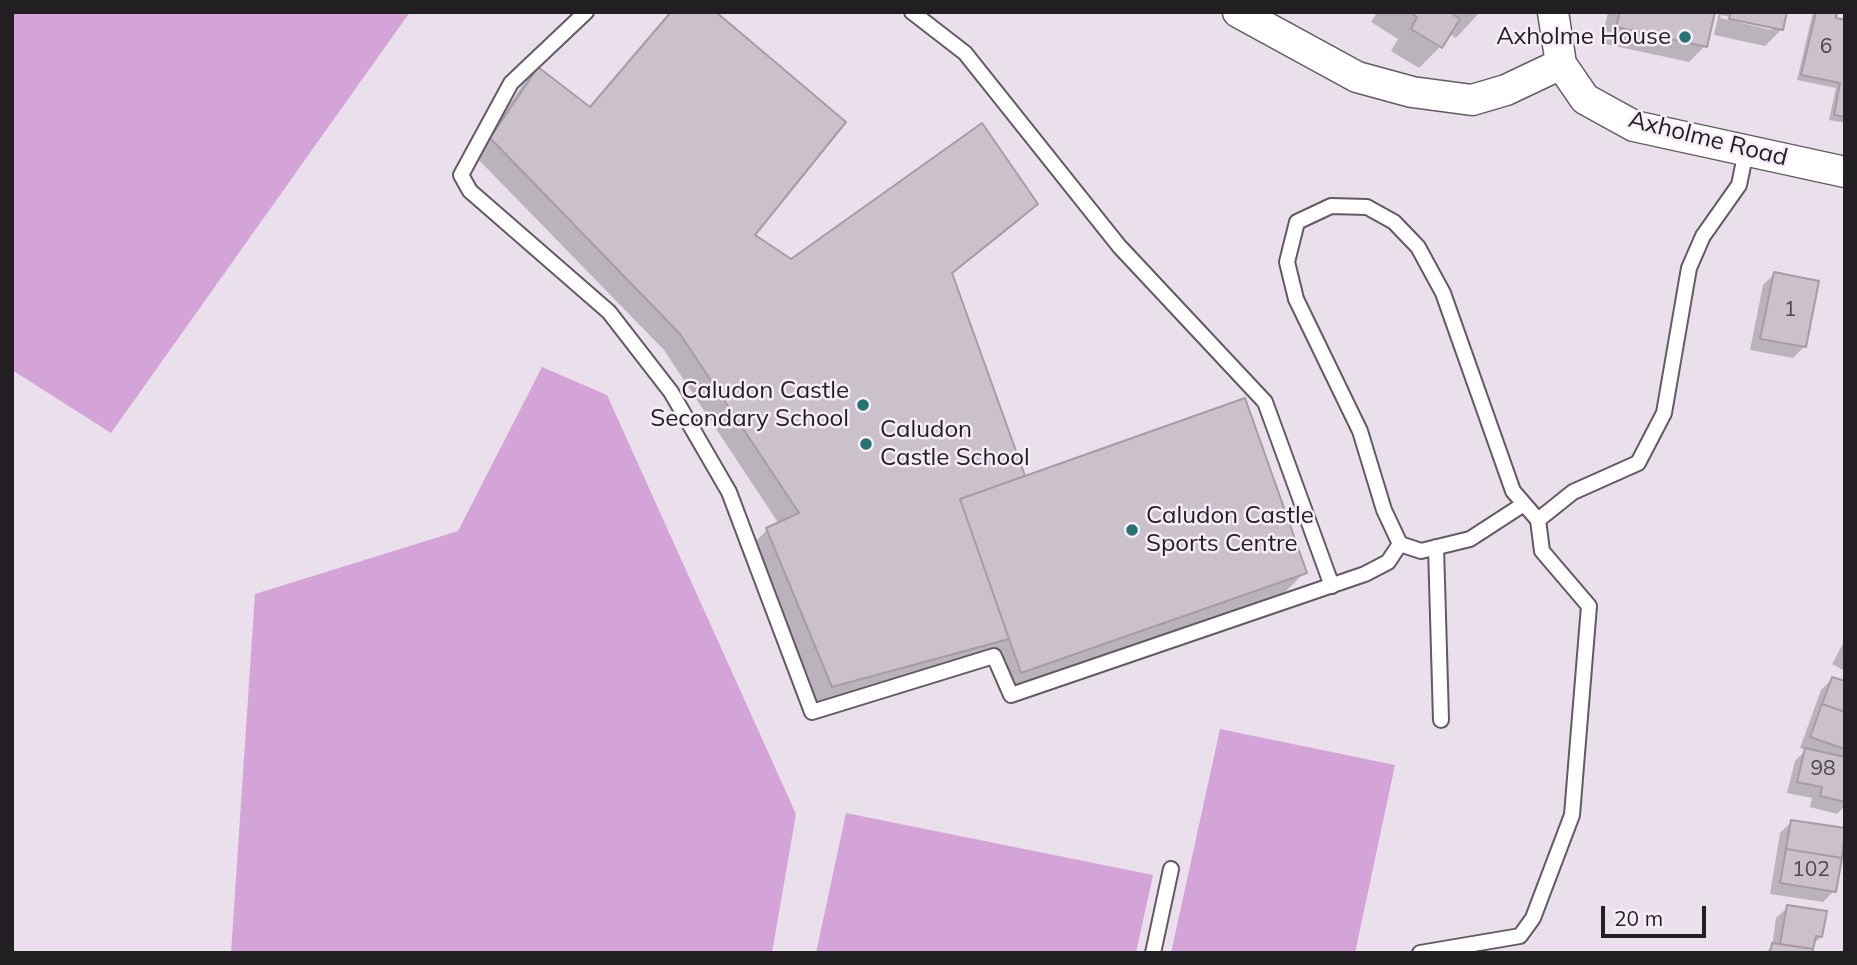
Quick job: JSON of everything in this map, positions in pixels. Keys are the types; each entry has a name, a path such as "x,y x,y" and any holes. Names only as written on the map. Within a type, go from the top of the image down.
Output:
{"street":[{"path":"1238,12 1357,77 1412,92 1472,100 1506,90 1561,64"},
{"name":"Axholme Road","path":"1553,12 1561,64 1585,99 1634,126 1845,172"}],"lane":[{"path":"586,12 511,83 461,175 470,191 609,312 671,393 729,492 811,712 995,656 1011,695 1366,574 1388,562 1400,544"},
{"path":"912,12 965,53 1119,246 1265,402 1332,586"},
{"path":"1538,520 1573,492 1638,463 1664,413 1689,268 1703,236 1739,185 1746,150"},
{"path":"1420,953 1520,936 1533,919 1572,815 1589,606 1542,551 1538,520 1513,491 1443,293 1418,247 1394,222 1367,207 1331,206 1297,222 1287,262 1296,299 1360,431 1384,510 1400,544 1421,551 1470,538 1524,504"},
{"path":"1436,547 1441,720"},
{"path":"1153,953 1171,869"}],"shaded area":[{"path":"12,12 410,12 111,433 12,370"},
{"path":"542,367 607,395 796,814 772,953 231,953 255,594 458,531"},
{"path":"1220,729 1395,765 1355,953 1171,953"},
{"path":"846,813 1153,875 1136,953 816,953"}],"building":[{"name":"Caludon Castle Secondary School","path":"671,12 716,12 846,122 755,235 791,259 982,123 1038,204 952,273 1025,476 960,499 1009,639 832,687 766,528 799,513 680,334 490,138 538,67 590,107"},
{"path":"1409,12 1450,12 1460,19 1442,48 1411,29 1417,17"},
{"name":"Axholme House","path":"1620,12 1715,12 1707,47 1616,27"},
{"name":"Axholme House","path":"1731,12 1787,12 1783,30 1729,19"},
{"path":"1816,12 1837,12 1836,18 1845,20 1845,117 1834,115 1840,83 1801,75"},
{"path":"1774,272 1819,281 1806,347 1760,339"},
{"name":"Caludon Castle Sports Centre","path":"1245,398 1307,573 1021,673 960,499"},
{"path":"1832,677 1845,681 1845,712 1822,704"},
{"path":"1822,704 1845,712 1845,749 1810,737"},
{"path":"1805,748 1845,757 1845,802 1820,796 1822,787 1797,782"},
{"path":"1791,820 1845,828 1842,858 1786,849"},
{"path":"1786,849 1842,858 1836,892 1780,883"},
{"path":"1787,905 1827,911 1822,937 1816,936 1813,949 1780,944"},
{"path":"1772,943 1813,949 1813,953 1770,953"}],"place":[{"name":"Axholme House","path":"1685,37"},
{"name":"Caludon Castle Secondary School","path":"863,405"},
{"name":"Caludon Castle School","path":"866,444"},
{"name":"Caludon Castle Sports Centre","path":"1132,530"}]}
